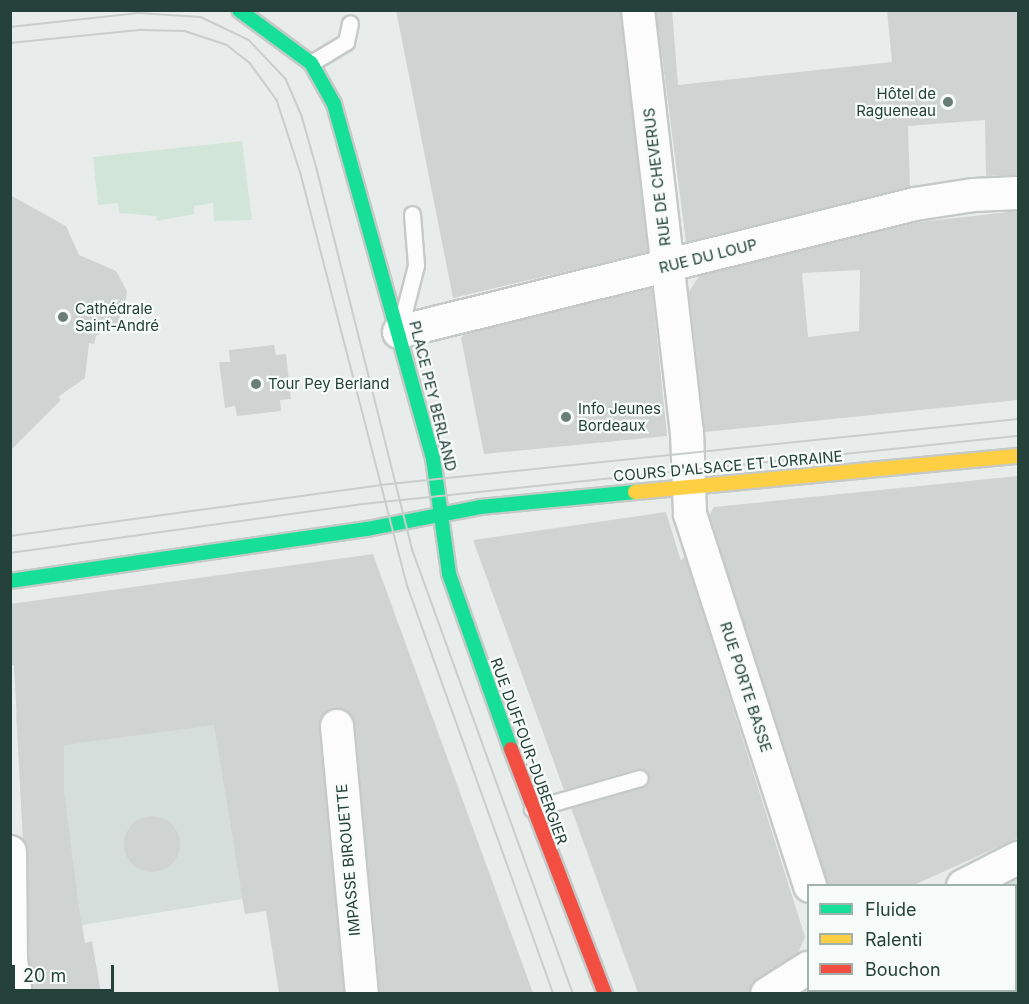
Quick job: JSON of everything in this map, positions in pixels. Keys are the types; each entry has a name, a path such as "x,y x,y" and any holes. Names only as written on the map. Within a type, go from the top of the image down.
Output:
{"street":[{"name":"PLACE PEY BERLAND","path":"239,10 311,63 334,104 434,458 440,514"},
{"name":"RUE DE CHEVERUS","path":"638,10 687,432 688,486"},
{"name":"RUE DU LOUP","path":"399,332 915,204 974,195 1018,193"},
{"name":"COURS D'ALSACE ET LORRAINE","path":"440,514 688,486 1018,456"},
{"name":"RUE PORTE BASSE","path":"688,486 690,514 810,884"},
{"path":"10,581 368,530 440,514"},
{"name":"RUE DUFFOUR-DUBERGIER","path":"440,514 443,547 459,607 532,809 605,993"},
{"name":"IMPASSE BIROUETTE","path":"337,726 362,993"},
{"path":"10,852 11,960 16,993"},
{"path":"965,884 1018,858"},
{"path":"767,993 807,969"}],"lane":[{"path":"311,63 346,42 350,23"},
{"path":"399,332 416,266 412,214"},
{"path":"532,809 640,778"}],"shaded area":[{"path":"55,711 323,729 334,873 261,881 257,912 245,914 242,899 82,925 84,943 24,953 25,875 16,715"},
{"path":"1018,875 1018,993 833,994 832,992 1017,992 1017,884 1001,884"}],"green space":[{"path":"242,141 252,220 214,221 213,203 194,206 194,214 157,221 156,216 119,213 118,203 98,205 93,157"}],"building":[{"path":"396,10 620,10 648,252 453,298"},
{"path":"656,10 672,10 678,85 892,62 887,10 1018,10 1018,175 986,176 985,120 908,126 910,187 686,242"},
{"name":"Cathédrale Saint-André","path":"10,195 66,226 79,255 116,271 127,291 123,321 96,336 94,344 89,343 85,378 58,397 61,400 10,451"},
{"path":"1018,211 1018,400 705,432 689,292 699,276 919,222","holes":["860,270 859,331 808,337 802,273"]},
{"path":"652,288 667,436 484,454 461,338 464,334"},
{"name":"Tour Pey Berland","path":"274,345 276,355 286,354 291,399 280,400 281,411 237,416 235,406 225,408 219,362 230,362 229,350"},
{"path":"1018,476 1018,838 916,884 827,884 709,516 714,507"},
{"path":"666,512 681,561 685,556 805,937 798,953 757,979 749,993 638,993 571,808 643,787 649,775 637,769 564,790 473,540"},
{"path":"373,554 533,993 380,993 355,724 351,715 336,708 326,712 319,728 344,993 279,993 266,911 245,914 214,725 64,745 64,792 79,907 85,943 92,941 101,993 34,993 29,959 28,852 23,841 14,665 10,665 10,604"},
{"path":"147,816 157,816 172,824 178,833 180,844 178,855 172,864 157,872 147,872 136,867 129,860 124,849 124,839 129,828 136,821"}],"tram line":[{"path":"10,27 138,13 201,17 249,40 286,79 302,116 317,169 413,551 573,994"},
{"path":"10,43 141,30 185,31 227,45 250,63 277,100 301,174 408,587 554,994"},
{"path":"10,536 380,485 1018,419"},
{"path":"10,553 363,504 1018,436"}],"traffic: fast":[{"path":"239,10 311,63 334,104 433,458 449,574 511,749"},
{"path":"10,581 367,529 480,507 635,492"}],"traffic: slow":[{"path":"635,492 1018,456"}],"traffic: jam":[{"path":"511,749 605,994"}],"place":[{"name":"Hôtel de Ragueneau","path":"948,102"},
{"name":"Cathédrale Saint-André","path":"63,317"},
{"name":"Tour Pey Berland","path":"256,384"},
{"name":"Info Jeunes Bordeaux","path":"566,417"}]}
